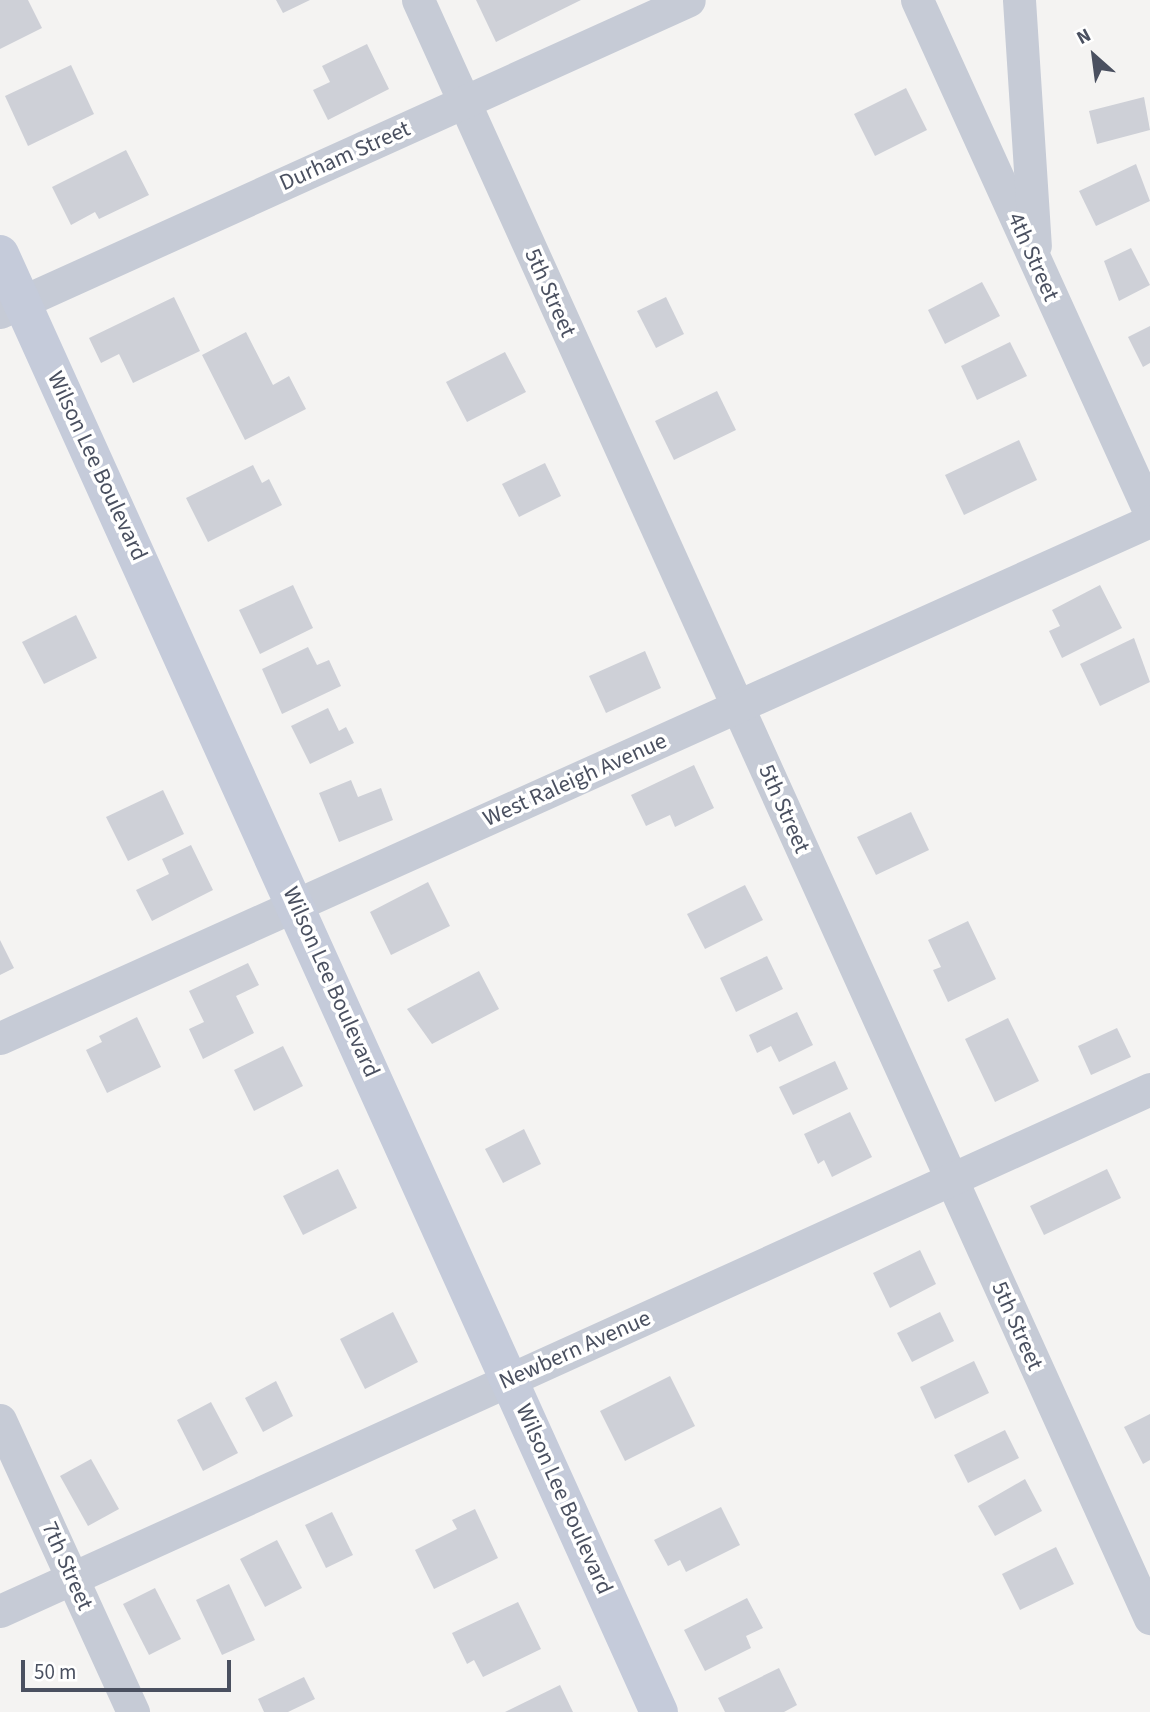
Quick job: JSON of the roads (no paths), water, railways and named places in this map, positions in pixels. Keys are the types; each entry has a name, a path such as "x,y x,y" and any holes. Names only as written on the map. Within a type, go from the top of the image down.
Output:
{"street":[{"name":"5th Street","path":"418,0 1150,1618"},
{"name":"Durham Street","path":"11,307 689,0"},
{"name":"4th Street","path":"917,0 1150,513"},
{"path":"1019,0 1036,264"},
{"name":"Wilson Lee Boulevard","path":"0,254 11,307 297,905 660,1712"},
{"name":"West Raleigh Avenue","path":"0,1038 1150,521"},
{"name":"Newbern Avenue","path":"0,1611 1150,1090"},
{"name":"7th Street","path":"0,1420 133,1712"}]}
